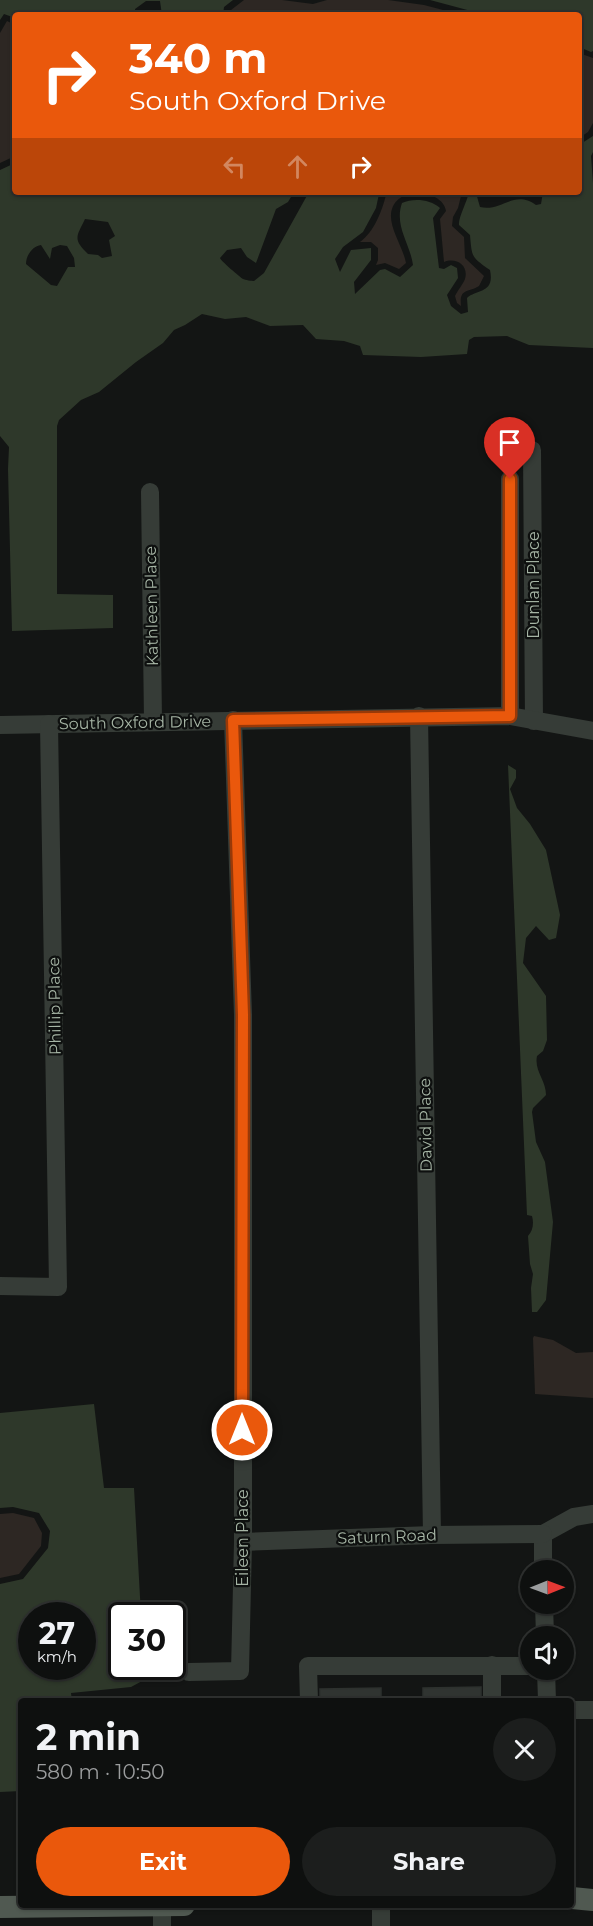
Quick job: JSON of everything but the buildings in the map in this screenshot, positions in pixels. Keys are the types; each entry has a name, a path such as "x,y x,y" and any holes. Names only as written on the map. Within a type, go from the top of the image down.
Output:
{"main road":[{"path":"574,1898 593,1900"},
{"path":"0,1907 18,1907"}],"street":[{"name":"Dunlan Place","path":"532,450 534,720"},
{"path":"510,479 510,716"},
{"name":"Kathleen Place","path":"150,492 153,720"},
{"name":"South Oxford Drive","path":"0,724 510,716 593,731"},
{"name":"David Place","path":"419,717 432,1534"},
{"name":"Eileen Place","path":"189,1672 240,1671 243,1542 243,1015 233,720"},
{"name":"Phillip Place","path":"0,1286 58,1287 50,724"},
{"path":"541,1560 537,1533 574,1517 593,1514"},
{"name":"Saturn Road","path":"243,1542 432,1534 537,1533"},
{"path":"492,1665 492,1698"},
{"path":"309,1698 308,1666 520,1666"},
{"path":"546,1680 547,1698"},
{"path":"574,1710 593,1710"},
{"path":"162,1908 162,1926"},
{"path":"381,1908 381,1926"}],"shaded area":[{"path":"0,0 233,0 224,7 223,12 162,12 160,1 146,1 135,9 135,12 12,12 12,17 4,14 0,20"},
{"path":"244,0 282,0 313,4 327,0 388,0 424,5 451,12 231,12"},
{"path":"430,0 593,0 593,51 582,48 582,12 475,12"},
{"path":"7,21 11,23 12,157 0,163 0,33"},
{"path":"582,54 593,58 593,123 588,132 582,136"},
{"path":"593,136 591,156 593,348 529,345 507,336 474,337 469,340 467,354 421,357 363,355 360,346 344,341 316,339 303,325 270,326 246,317 225,319 202,314 174,330 163,343 99,392 81,400 59,420 57,426 57,594 113,595 113,628 12,631 9,447 0,436 0,170 12,164 12,195 292,195 288,202 276,209 256,263 247,257 241,248 227,250 220,258 243,279 253,281 264,273 307,195 379,195 376,208 363,232 343,247 335,259 340,272 351,250 371,248 371,260 354,282 355,294 380,270 385,269 400,277 413,265 401,227 400,211 402,203 406,201 426,201 440,208 433,218 439,268 444,269 451,265 457,268 458,278 447,295 451,306 461,314 468,312 467,298 488,287 491,278 490,270 474,256 470,235 459,225 468,195 477,195 480,207 488,208 521,199 536,205 541,204 542,195 582,195 582,143","holes":["85,219 108,222 115,236 109,240 112,256 102,258 88,254 78,241 78,234","41,245 50,259 52,248 60,245 67,246 74,258 75,267 68,267 57,286 51,285 26,264 30,252"]},
{"path":"386,195 407,195 394,204 391,214 406,263 399,269 385,263 376,265 378,248 371,242 360,242 377,221"},
{"path":"430,195 461,195 452,226 464,237 465,258 484,276 479,286 461,296 461,306 457,303 455,296 466,274 463,266 457,261 444,262 440,219 446,211 437,198"},
{"path":"508,765 516,770 516,778 510,789 517,808 546,850 560,915 556,938 549,940 536,926 526,938 523,963 546,996 547,1040 543,1051 537,1056 537,1061 546,1095 532,1112 536,1142 545,1162 553,1222 546,1300 537,1312 532,1312 533,1274 528,1236 533,1221 532,1216 527,1215"},
{"path":"534,1336 553,1340 576,1353 593,1352 593,1398 535,1394"},
{"path":"94,1404 104,1488 134,1488 140,1602 108,1602 108,1680 144,1680 131,1687 71,1693 72,1698 18,1698 18,1791 0,1792 0,1584 23,1579 48,1548 50,1531 39,1513 13,1507 0,1508 0,1413"},
{"path":"13,1513 34,1518 42,1533 41,1546 19,1574 0,1578 0,1514"}],"route":[{"path":"242,1430 243,1015 233,720 510,716 510,479"}]}
